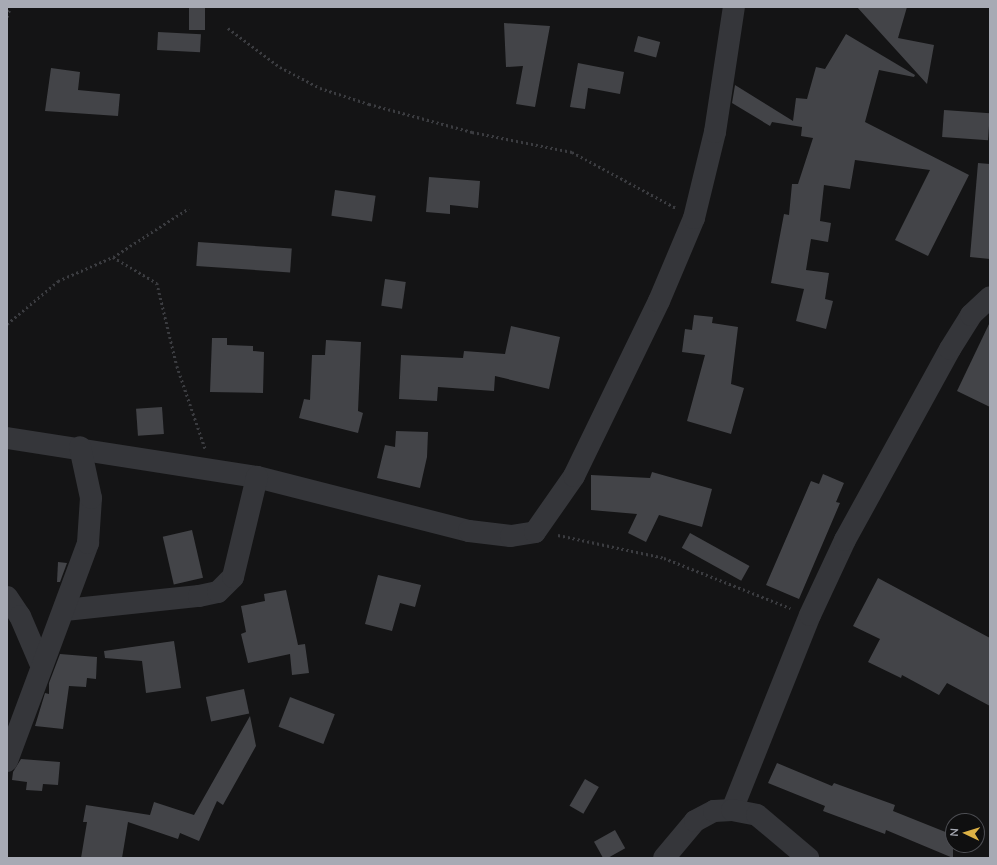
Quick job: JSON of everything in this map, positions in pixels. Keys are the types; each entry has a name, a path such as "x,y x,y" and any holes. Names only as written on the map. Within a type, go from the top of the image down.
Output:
{"street":[{"path":"7,438 80,448 257,477 469,531 511,536 535,532 574,476 659,301 694,218 715,132 734,7"},
{"path":"732,810 810,615 845,540 950,349 971,315 990,297"},
{"path":"7,761 41,665 65,610 88,543 91,522 91,498 80,448"},
{"path":"65,610 199,596 218,592 233,577 257,477"},
{"path":"7,597 20,616 41,665"},
{"path":"664,858 695,821 714,811 732,810 757,815 787,837 808,858"}],"path":[{"path":"7,16 10,7"},
{"path":"228,28 280,67 320,88 369,104 472,132 572,152 694,218"},
{"path":"7,324 58,281 113,257 189,208"},
{"path":"113,257 157,283 177,366 212,470"},
{"path":"535,532 576,537 664,558 735,588 810,615"}],"building":[{"path":"189,7 205,7 205,30 189,30"},
{"path":"857,7 907,7 898,38 934,45 927,84"},
{"path":"504,23 550,26 535,107 516,104 523,66 506,67"},
{"path":"158,32 201,34 200,52 157,50"},
{"path":"846,34 915,75 914,77 879,70 865,122 969,175 928,256 895,240 930,170 855,160 850,189 824,185 820,221 831,223 828,242 811,239 806,270 829,273 825,299 833,301 826,329 796,321 804,289 771,283 784,214 789,215 792,184 798,184 813,138 801,136 802,127 772,122 770,126 732,103 735,85 793,121 796,98 807,99 816,67 825,69"},
{"path":"638,36 660,42 656,57 634,51"},
{"path":"578,63 624,72 620,94 588,88 585,109 570,107"},
{"path":"51,68 80,72 78,90 120,94 118,116 45,111"},
{"path":"944,110 990,113 988,140 942,137"},
{"path":"978,163 990,164 990,259 970,257"},
{"path":"429,177 480,181 478,208 450,205 450,214 426,212"},
{"path":"335,190 376,196 372,221 331,216"},
{"path":"198,242 292,249 290,272 196,266"},
{"path":"385,279 406,282 402,309 381,306"},
{"path":"694,315 713,317 712,323 738,327 731,384 744,388 731,434 687,421 705,355 682,352 685,329 692,330"},
{"path":"990,322 990,407 957,391"},
{"path":"511,326 560,337 549,389 495,376 494,391 438,387 437,401 399,399 401,355 463,358 464,351 505,354"},
{"path":"212,338 227,338 227,345 253,346 253,351 264,352 263,393 210,392"},
{"path":"326,340 361,342 358,411 363,413 358,433 299,418 304,399 310,400 312,355 325,355"},
{"path":"162,407 164,434 138,436 136,409"},
{"path":"396,431 428,432 427,457 420,488 377,478 385,445 395,447"},
{"path":"652,472 712,489 702,527 659,515 646,542 628,533 637,514 591,510 591,475 650,478"},
{"path":"823,474 844,483 836,502 840,503 799,599 766,585 811,481 819,484"},
{"path":"192,530 203,578 174,584 163,537"},
{"path":"690,533 749,566 741,581 682,548"},
{"path":"58,562 67,563 60,582 57,582"},
{"path":"378,575 421,585 415,607 400,603 392,631 365,624"},
{"path":"878,578 990,638 990,706 947,683 939,695 902,675 901,678 868,662 880,639 853,626"},
{"path":"286,590 298,645 305,644 309,673 292,675 290,654 248,663 241,634 246,632 241,606 265,601 264,594"},
{"path":"174,641 181,688 146,693 142,661 105,658 104,651"},
{"path":"60,654 97,657 96,679 87,678 86,687 69,686 63,729 35,726 45,693 49,694 49,683"},
{"path":"244,689 249,713 211,722 206,697"},
{"path":"290,697 335,714 323,744 279,727"},
{"path":"250,716 256,746 223,805 217,801 199,841 180,833 178,839 128,822 122,858 81,858 87,822 83,822 86,805 150,815 154,802 194,815"},
{"path":"21,759 60,762 58,785 43,784 42,791 26,790 27,782 12,780 13,772"},
{"path":"777,763 832,786 834,783 895,805 893,811 945,832 945,853 953,853 953,858 886,830 885,834 823,811 825,806 768,783"},
{"path":"585,779 599,787 583,814 570,806"},
{"path":"615,830 625,848 608,858 603,858 594,842"}]}
